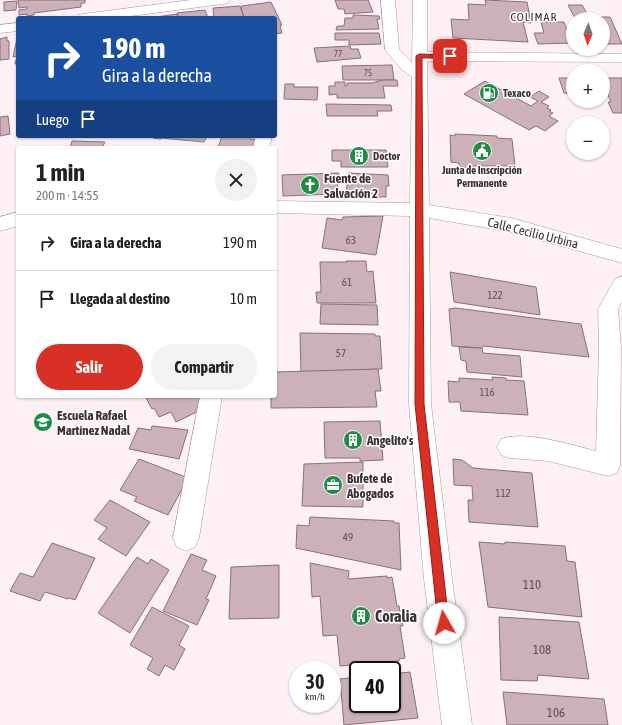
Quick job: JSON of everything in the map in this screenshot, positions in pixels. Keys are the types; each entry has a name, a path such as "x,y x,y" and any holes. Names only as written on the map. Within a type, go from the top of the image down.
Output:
{"street":[{"path":"105,0 106,15"},
{"path":"98,16 223,0"},
{"path":"388,0 392,50 406,66 622,58"},
{"path":"420,0 420,404 438,579 457,725"},
{"path":"0,29 16,27"},
{"name":"Calle Cecilio Urbina","path":"277,207 419,210 511,225 622,256"},
{"path":"0,224 16,220"},
{"path":"509,447 548,450 608,465 610,348 608,309 622,284"},
{"path":"186,538 210,398"}],"building":[{"path":"18,0 85,0 85,3 81,3 81,7 34,13 34,15 27,16 27,14 19,15 19,10 27,9 27,7 19,8"},
{"path":"335,0 368,0 373,12 345,14 344,9 338,9"},
{"path":"485,0 527,2 531,23 523,22 528,42 453,38 451,19 469,20 468,4 486,5"},
{"path":"17,1 16,10 4,11 4,2"},
{"path":"271,2 282,25 280,25 282,33 277,34 277,16 243,16 242,6"},
{"path":"568,5 582,5 586,12 572,12"},
{"path":"240,6 243,16 214,16 213,8"},
{"path":"205,10 207,16 178,16 177,13"},
{"path":"177,14 177,16 163,16"},
{"path":"353,15 379,16 380,19 377,19 379,29 336,30 337,26 344,26 345,18 353,18"},
{"path":"610,17 622,44 610,44"},
{"path":"541,22 564,22 566,27 566,43 538,44 534,33 544,33"},
{"path":"335,33 379,33 381,44 349,45 349,40 335,40"},
{"path":"7,37 7,41 9,41 9,59 0,60 0,39"},
{"path":"16,43 16,56 13,57"},
{"path":"350,46 351,49 358,49 361,58 317,62 314,48"},
{"path":"392,65 394,80 343,80 342,66"},
{"path":"559,78 566,78 566,93 564,93"},
{"path":"610,78 622,78 622,113 613,113 610,106"},
{"path":"383,80 397,80 398,86 383,86 385,98 337,98 337,94 329,95 329,86 335,86 335,82 345,82 345,86 347,86 347,83 372,83"},
{"path":"485,81 531,106 538,101 530,97 539,91 549,97 541,102 549,106 547,108 553,113 549,116 558,121 545,131 536,126 529,130 464,94"},
{"path":"285,84 294,84 294,87 318,87 317,100 284,99"},
{"path":"326,104 391,105 392,111 377,111 378,116 327,116"},
{"path":"8,116 10,134 0,136 0,117"},
{"name":"Junta de Inscripción Permanente","path":"455,134 497,136 497,138 512,139 515,166 473,166 473,168 459,167 459,163 451,162 450,135 455,136"},
{"path":"161,138 206,138 204,142"},
{"path":"221,138 250,138 259,140 257,146 219,146"},
{"path":"72,141 105,142 103,146 71,146"},
{"name":"Doctor","path":"332,150 386,150 388,167 341,167 341,161 332,161"},
{"name":"Fuente de Salvación 2","path":"339,173 337,194 283,196 282,175"},
{"path":"348,173 388,175 389,186 386,186 386,197 346,196"},
{"path":"383,216 376,255 322,248 327,218 342,220 343,217"},
{"path":"346,261 366,261 367,272 373,271 376,303 317,303 316,292 321,292 320,262 347,262"},
{"path":"450,272 536,287 540,315 454,302"},
{"path":"321,304 377,305 378,325 320,324"},
{"path":"455,308 581,324 589,357 483,346 482,348 452,346 449,309"},
{"path":"300,333 375,334 375,336 380,336 382,369 301,372"},
{"path":"459,347 482,348 483,353 520,356 522,377 467,372 466,361 461,360"},
{"path":"378,369 381,391 375,391 377,407 271,408 271,398 277,398 277,372"},
{"path":"492,377 506,378 506,380 524,381 528,415 461,411 460,402 449,402 448,381 459,382 459,378 493,380"},
{"path":"146,398 199,398 205,408 176,422 171,412 159,417 154,408 152,409"},
{"name":"Angelito's","path":"380,421 383,460 360,461 360,458 325,458 324,422"},
{"path":"152,426 188,430 179,459 129,449 138,428 151,430"},
{"path":"139,459 188,478 168,515 134,501 137,497 120,490"},
{"path":"453,459 462,460 473,468 532,473 538,527 469,522 468,500 473,500 472,486 454,485"},
{"name":"Bufete de Abogados","path":"363,462 363,507 302,506 304,464"},
{"path":"110,500 150,522 126,556 98,539 107,528 94,520"},
{"path":"310,517 394,521 394,523 399,523 401,570 296,548 297,525 309,526"},
{"path":"479,542 505,544 505,542 565,546 567,561 575,562 582,617 488,607"},
{"path":"52,543 95,558 75,600 45,592 40,601 10,591 20,573 33,577"},
{"path":"191,554 207,560 202,570 216,576 206,599 209,600 197,625 163,611"},
{"path":"137,557 148,564 151,559 169,570 130,633 98,613"},
{"name":"Coralia","path":"310,563 349,571 348,579 387,576 387,578 392,577 397,606 399,606 403,626 400,626 405,658 399,659 399,661 349,661 349,665 341,666 337,635 323,636 320,596 312,597"},
{"path":"279,565 279,618 229,619 231,567"},
{"path":"152,607 189,626 179,645 185,649 174,670 165,665 159,676 147,669 153,658 130,645"},
{"path":"499,617 579,622 589,679 538,675 537,681 501,680"},
{"path":"410,672 418,718 344,725 341,679 349,678 349,713 401,713 401,673"},
{"path":"503,692 604,699 608,725 507,725"}],"place":[{"name":"Texaco","path":"489,93"},
{"name":"Junta de Inscripción Permanente","path":"482,151"},
{"name":"Doctor","path":"359,156"},
{"name":"Fuente de Salvación 2","path":"310,185"},
{"name":"Escuela Rafael Martínez Nadal","path":"43,422"},
{"name":"Angelito's","path":"353,440"},
{"name":"Bufete de Abogados","path":"333,485"},
{"name":"Coralia","path":"361,616"}],"district":[{"name":"COLIMAR","path":"534,17"}],"route":[{"path":"444,623 420,404 418,264 419,56 450,56"}]}
